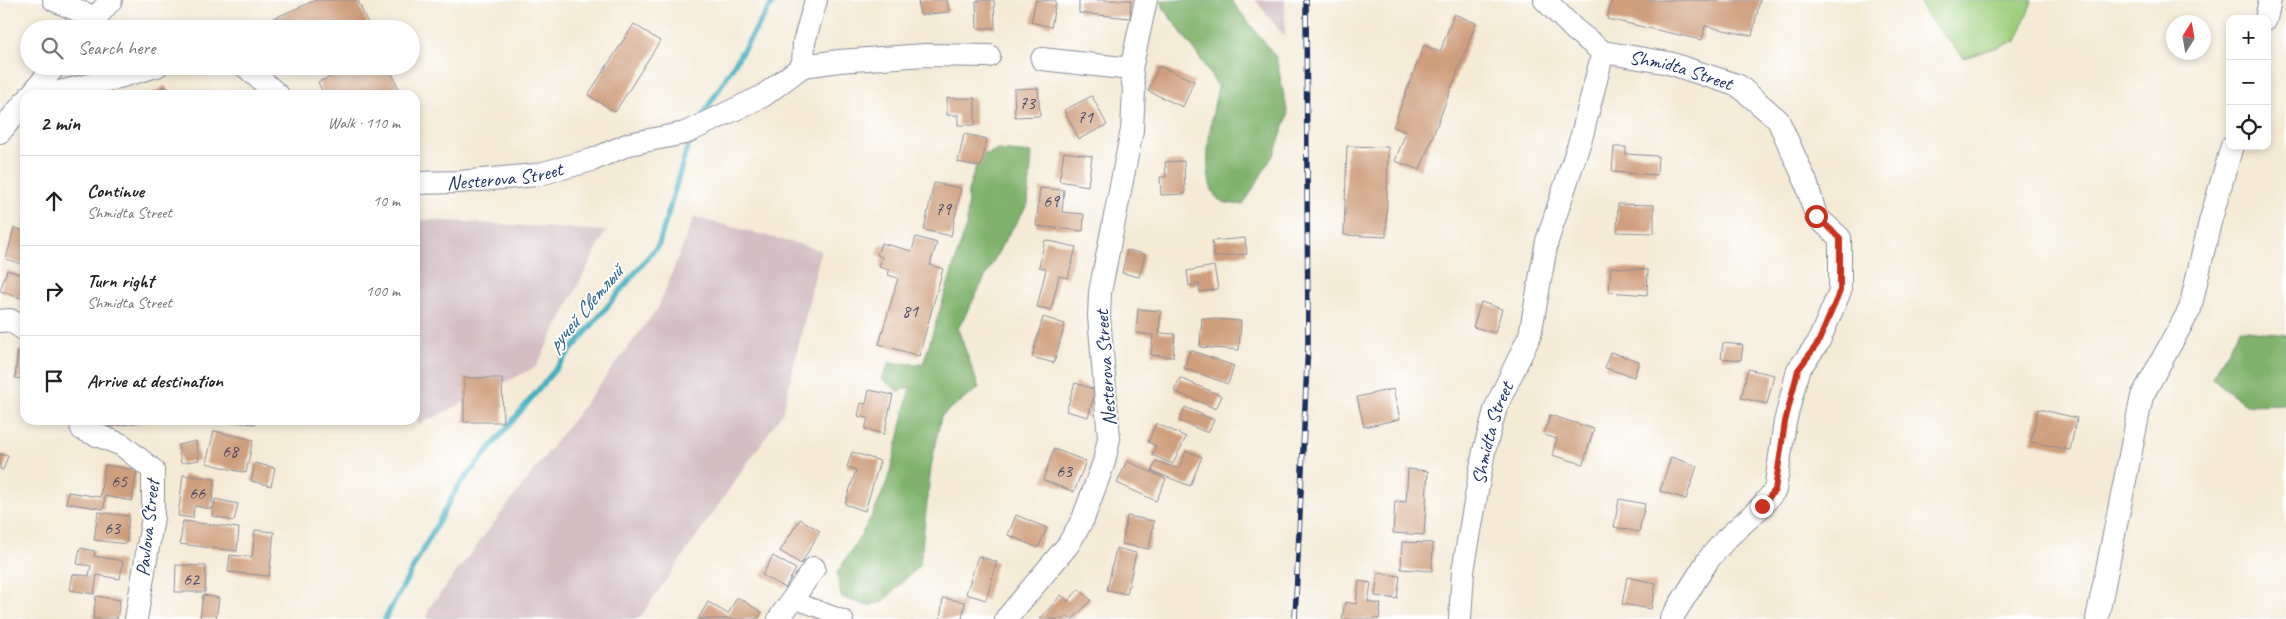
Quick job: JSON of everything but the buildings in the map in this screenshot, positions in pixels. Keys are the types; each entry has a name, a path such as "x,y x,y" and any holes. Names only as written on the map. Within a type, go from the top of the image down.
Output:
{"street":[{"path":"54,0 85,20"},
{"path":"93,20 111,0"},
{"path":"816,0 804,42 803,66 839,61 925,55 989,56"},
{"name":"Nesterova Street","path":"1006,619 1068,545 1083,519 1104,462 1109,438 1099,316 1100,292 1132,130 1132,79 1146,0"},
{"name":"Shmidta Street","path":"1545,0 1575,30 1603,52 1669,63 1740,86 1778,120 1806,182 1816,216 1840,238 1840,291 1818,343 1798,370 1785,422 1775,490 1762,506 1726,539 1708,560 1671,619"},
{"path":"2267,15 2270,0"},
{"name":"Shmidta Street","path":"1460,619 1463,571 1484,451 1496,407 1530,335 1547,241 1582,134 1603,52"},
{"path":"1042,59 1132,79"},
{"name":"Nesterova Street","path":"420,182 459,182 536,175 592,160 629,144 686,132 763,96 803,66"},
{"path":"35,90 48,75"},
{"path":"68,90 126,75"},
{"path":"255,75 272,90"},
{"path":"0,132 20,108"},
{"path":"2097,619 2142,396 2190,309 2210,222 2231,150"},
{"path":"0,321 10,320 20,327"},
{"name":"Pavlova Street","path":"81,425 82,429 122,445 153,470 153,516 136,619"},
{"path":"779,619 814,568"},
{"path":"791,600 845,619"}],"shaded area":[{"path":"1255,0 1285,0 1285,37"},
{"path":"694,217 821,250 783,412 639,619 427,619 429,608 658,308"},
{"path":"420,219 606,231 536,367 420,424"}],"green space":[{"path":"1161,0 1231,0 1276,57 1288,115 1275,152 1243,205 1223,202 1215,195 1210,183 1208,149 1218,87 1197,54 1164,9"},
{"path":"1919,0 2033,0 2016,41 1964,58 1926,15"},
{"path":"998,150 1032,153 1028,204 1002,245 958,329 979,388 941,416 931,467 920,565 884,601 868,606 841,597 837,573 878,503 888,478 900,432 910,387 898,391 882,379 889,363 923,364 967,223 968,191 979,156"},
{"path":"2240,329 2286,335 2286,404 2246,405 2212,378"}],"waterway":[{"name":"ручей Светлый","path":"703,115 774,0"},
{"name":"ручей Светлый","path":"385,619 457,488 659,244 690,138"}],"railway":[{"path":"1295,619 1308,343 1306,0"}],"route":[{"path":"1762,506 1775,490 1785,422 1798,370 1818,343 1840,291 1840,238 1816,216"}]}
